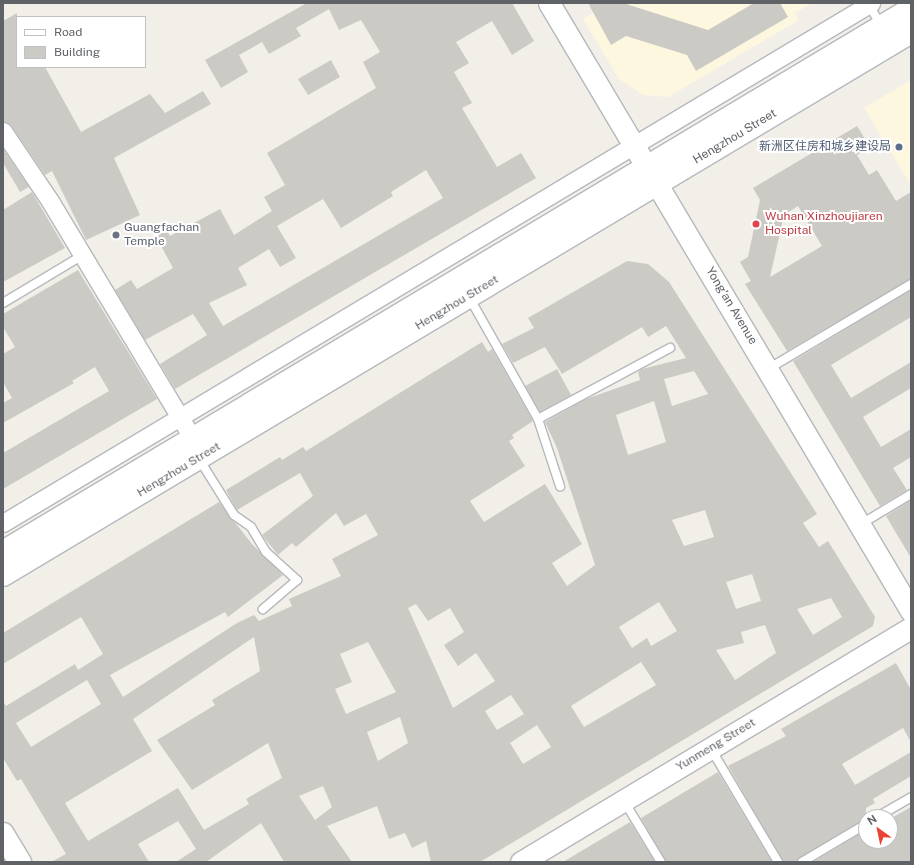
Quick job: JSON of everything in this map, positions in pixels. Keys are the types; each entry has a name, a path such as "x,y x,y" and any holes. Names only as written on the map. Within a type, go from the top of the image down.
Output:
{"main road":[{"name":"Hengzhou Street","path":"3,552 195,449 469,296 652,175 882,26 911,9"},
{"name":"Hengzhou Street","path":"3,575 195,449 652,175 911,32"},
{"path":"3,834 20,862"}],"street":[{"name":"Yong'an Avenue","path":"549,3 861,524 911,611"},
{"path":"3,522 869,3"},
{"path":"3,131 83,255 180,416 195,449"},
{"name":"Yunmeng Street","path":"524,861 911,628"}],"lane":[{"path":"869,3 882,26"},
{"path":"3,303 83,255"},
{"path":"768,369 911,284"},
{"path":"469,296 538,419 560,486"},
{"path":"538,419 670,348"},
{"path":"195,449 234,515 251,527 266,552 297,580 263,609"},
{"path":"861,524 911,494"},
{"path":"710,748 778,862"},
{"path":"891,809 911,797"},
{"path":"623,800 662,862"},
{"path":"802,862 858,829"}],"shaded area":[{"path":"610,3 812,3 795,13 799,20 668,97 643,95 619,79 583,19"},
{"name":"新洲区住房和城乡建设局","path":"911,80 911,186 864,108"}],"building":[{"path":"307,3 512,3 534,41 512,55 492,21 456,42 469,63 454,72 472,103 462,108 497,167 521,153 536,178 175,389 160,364 207,335 193,314 145,340 115,290 131,280 137,289 173,268 152,229 163,223 170,236 220,209 234,235 272,211 264,197 285,185 267,153 376,88 363,62 380,52 361,20 339,30 329,9 296,28 301,36 269,54 262,42 239,55 248,72 221,88 205,60","holes":["426,170 443,198 223,326 209,303 247,285 238,268 269,249 280,267 296,258 277,226 323,199 341,228 393,196 391,192"]},
{"path":"588,3 623,3 708,30 754,3 780,3 788,17 696,71 687,55 626,36 611,45"},
{"path":"17,13 16,68 46,68 81,132 150,94 165,113 203,91 211,104 114,158 140,215 86,240 52,171 45,175 11,125 3,121 3,21"},
{"path":"331,60 340,77 308,95 298,79"},
{"path":"857,126 870,147 857,155 869,175 877,170 896,201 911,192 911,279 787,351 745,284 751,281 740,262 748,257 760,200 753,188","holes":["798,206 822,246 770,277 784,215"]},
{"path":"3,149 29,187 20,192 3,163"},
{"path":"32,192 65,248 3,282 3,210"},
{"path":"627,261 648,264 669,282 817,514 803,523 819,547 828,541 875,617 873,626 480,862 431,862 426,841 412,848 405,833 389,839 377,806 327,826 352,862 284,862 261,823 206,862 176,862 196,849 178,821 138,844 149,862 51,862 66,854 21,779 17,781 3,758 3,701 6,706 75,664 78,670 103,654 81,617 3,664 3,633 219,502 252,544 283,575 228,617 225,612 110,675 123,697 237,623 254,615 259,621 292,606 289,599 341,576 332,559 378,535 366,514 344,526 336,513 296,547 292,543 278,555 262,535 313,496 300,473 237,510 226,490 280,457 282,460 303,447 306,451 482,342 488,352 492,349 533,421 512,435 514,438 509,441 525,466 470,501 484,522 545,484 582,544 552,563 567,586 595,565 557,448 545,422 586,399 640,380 638,372 642,369 686,358 666,326 648,337 642,327 562,374 545,347 513,363 502,344 534,328 528,318","holes":["694,371 708,394 672,406 664,379","654,401 666,442 628,455 616,415","705,510 714,537 684,546 672,520","752,574 761,601 736,609 726,582","831,598 842,617 813,635 797,609","659,602 677,631 651,646 647,638 632,648 619,627","416,604 428,621 450,608 464,632 444,645 458,666 476,653 495,681 453,708 408,608","765,625 776,653 735,680 716,650 744,643 741,632","254,637 260,671 212,700 215,705 157,740 192,790 268,743 282,778 246,799 249,804 204,830 178,788 88,841 65,803 152,751 133,719","368,642 396,692 346,714 335,689 352,682 340,654","641,662 656,685 584,727 571,706","87,680 101,704 31,747 16,723","511,695 524,714 497,730 485,711","400,717 408,743 378,761 367,732","537,725 551,747 523,764 510,743","323,786 332,807 315,820 299,796"]},
{"path":"78,270 157,399 3,489 3,453 109,391 95,367 72,381 74,383 3,423 3,403 12,398 3,382 3,354 15,347 3,327 3,314"},
{"path":"911,290 911,317 831,365 851,398 911,362 911,388 863,417 881,447 911,429 911,457 893,468 907,490 880,506 793,361"},
{"path":"557,369 571,395 540,412 525,386"},
{"path":"911,500 911,558 886,516"},
{"path":"896,663 911,690 911,742 903,728 842,764 855,785 911,752 911,776 873,799 875,803 866,809 858,809 858,824 797,862 783,862 728,766 786,736 781,729"},
{"path":"718,772 772,862 666,862 641,818"},
{"path":"911,807 911,862 813,862 858,835 858,849 898,849 898,814"},
{"path":"630,822 655,862 563,862"}],"place":[{"name":"新洲区住房和城乡建设局","path":"899,147"},
{"name":"Wuhan Xinzhoujiaren Hospital","path":"756,224"},
{"name":"Guangfachan Temple","path":"116,235"}]}
